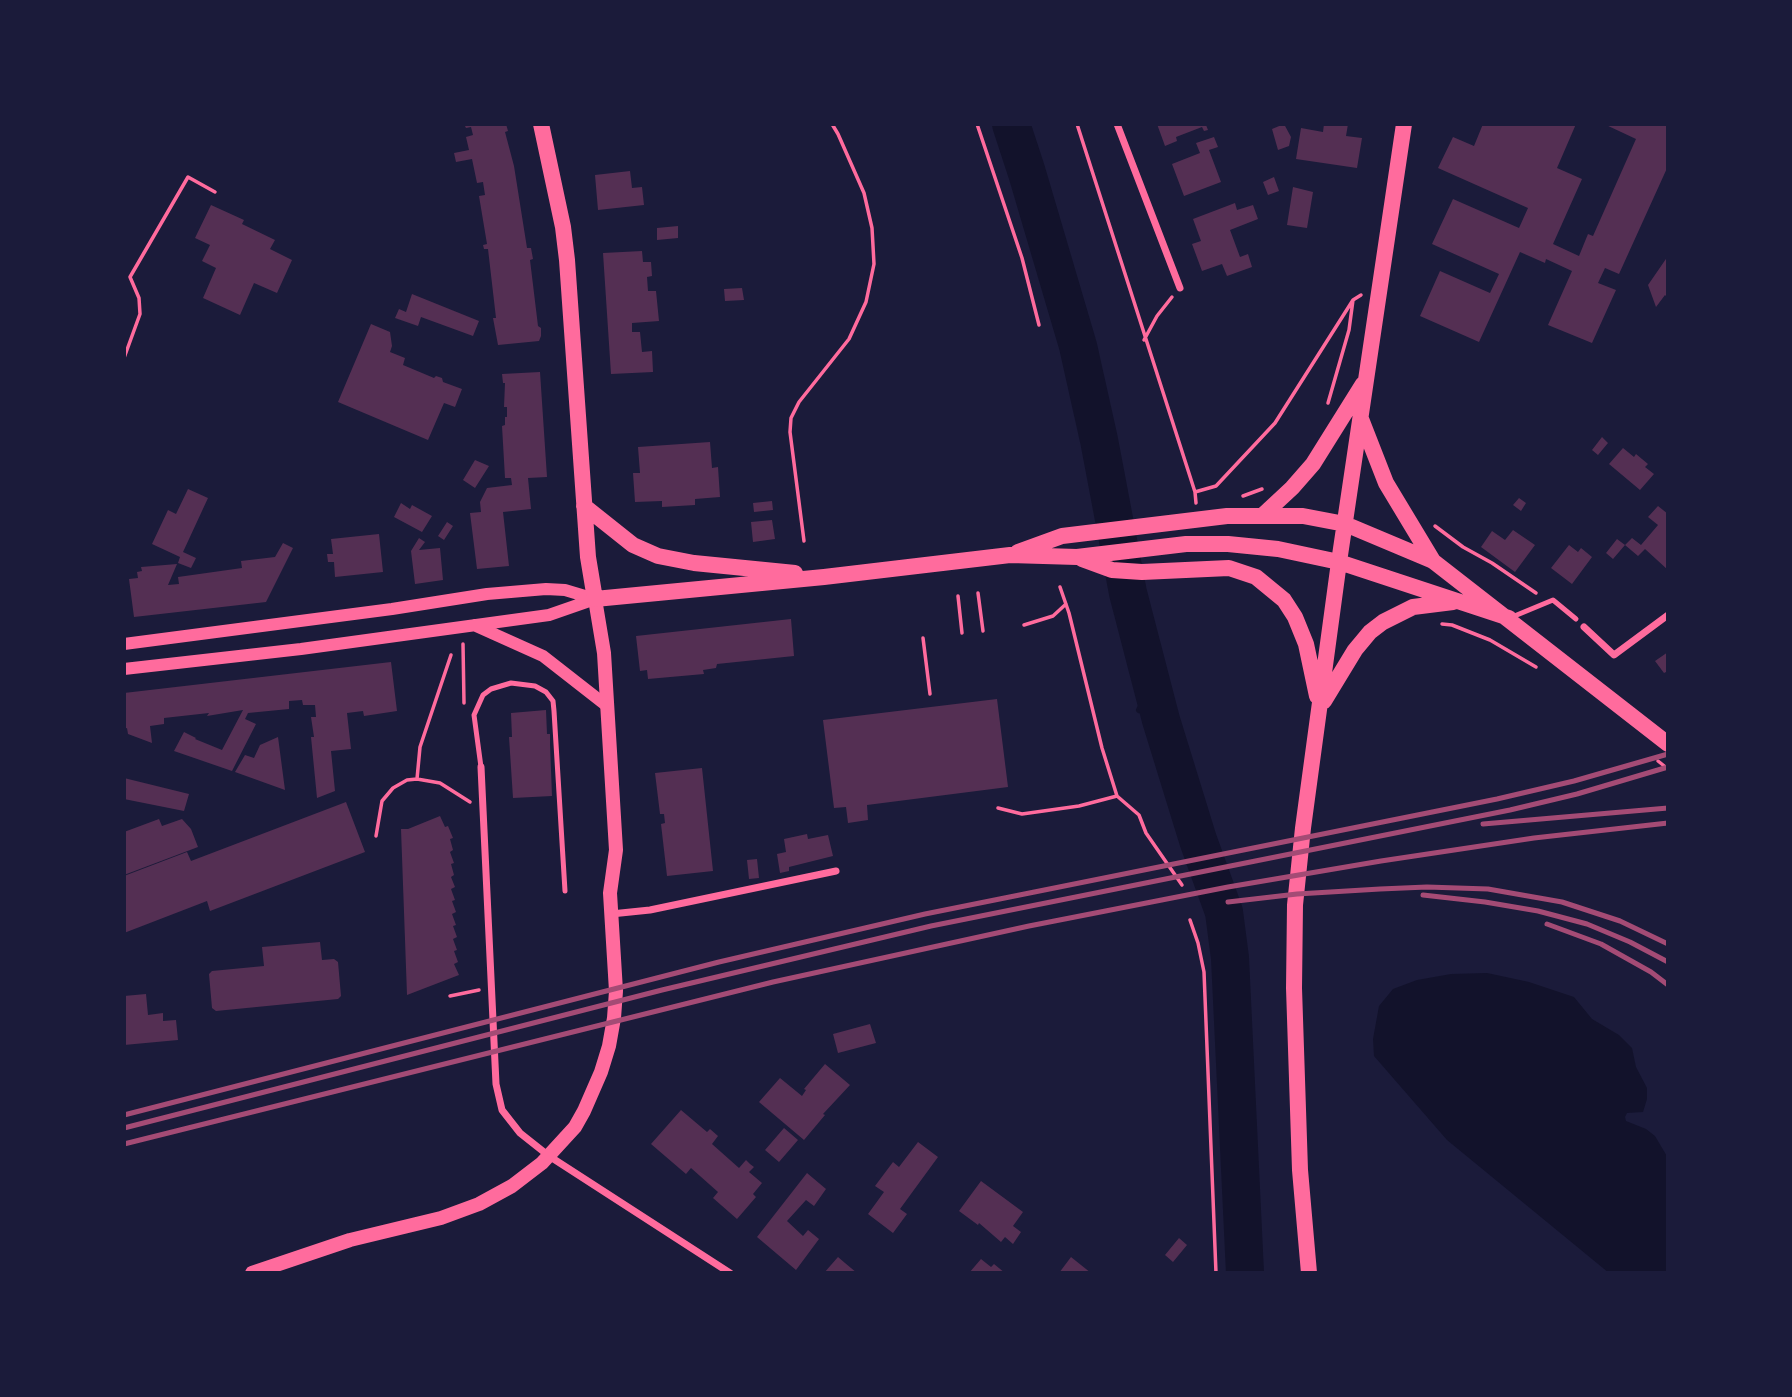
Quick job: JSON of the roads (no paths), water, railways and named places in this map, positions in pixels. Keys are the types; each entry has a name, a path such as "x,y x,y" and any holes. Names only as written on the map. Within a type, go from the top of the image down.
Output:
{"main road":[{"path":"253,1273 350,1240 462,1212 512,1186 549,1156 575,1127 601,1072 609,1046 616,991 610,893 616,850 604,653 588,557 567,260 563,227 541,124"},
{"path":"1309,1273 1300,1170 1294,942 1298,862 1404,124"},
{"path":"1264,514 1292,488 1312,464 1366,378"},
{"path":"1360,416 1386,483 1433,561"},
{"path":"584,506 633,545 658,556 694,564 824,577"},
{"path":"1010,555 1062,536 1185,512 1303,516 1345,524 1433,561 1668,744"},
{"path":"595,599 824,577 1010,555 1072,557 1186,544 1228,544 1265,547 1339,562 1509,618"},
{"path":"1072,557 1112,570 1142,572 1228,568 1243,572 1269,586 1284,600 1295,617 1306,644 1319,709"},
{"path":"1319,709 1355,650 1370,632 1383,622 1413,607 1458,602"}],"street":[{"path":"1117,124 1180,288"},
{"path":"124,644 423,605 487,594 546,589 565,590 595,599"},
{"path":"124,669 301,649 549,615 595,599"},
{"path":"1584,627 1614,655 1668,615"},
{"path":"469,626 542,656 607,706"},
{"path":"481,767 497,1093 502,1110 512,1125 549,1156 730,1273"},
{"path":"611,914 650,910 835,871"}],"lane":[{"path":"1509,618 1553,600 1576,619"},
{"path":"481,767 474,715 483,695 491,689 511,683 536,686 546,692 553,701 554,711 565,891"}],"waterway":[{"path":"1011,124 1078,346 1128,593 1161,720 1198,840 1224,912 1230,958 1245,1273"},
{"path":"1139,710 1152,686"}],"railway":[{"path":"124,1115 719,962 925,914 1497,799 1574,781 1668,754"},
{"path":"124,1128 662,990 931,926 1510,810 1577,794 1668,767"},
{"path":"1483,824 1668,808"},
{"path":"124,1144 773,982 1029,926 1228,887 1381,861 1534,838 1668,823"},
{"path":"1228,902 1380,889 1488,889 1562,902 1620,921 1668,944"},
{"path":"1423,895 1538,911 1587,924 1668,962"},
{"path":"1547,924 1601,944 1651,972 1668,985"}]}
